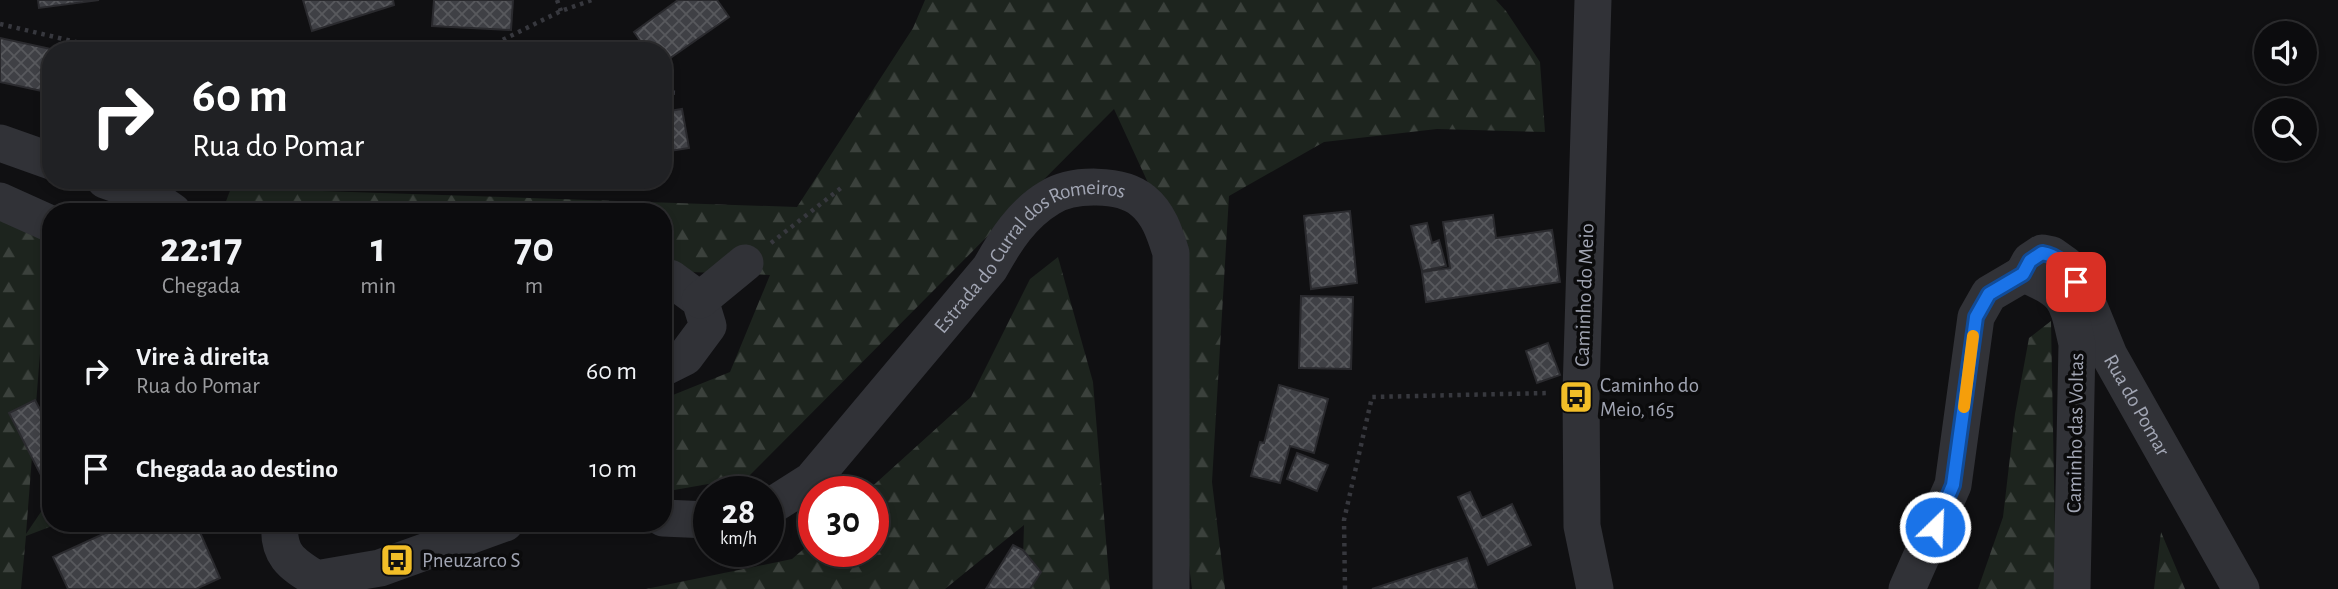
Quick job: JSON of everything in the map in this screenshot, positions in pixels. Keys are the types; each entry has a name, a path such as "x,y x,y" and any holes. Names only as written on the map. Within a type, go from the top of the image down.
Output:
{"street":[{"name":"Caminho do Meio","path":"1593,0 1581,392 1582,526 1595,589"},
{"path":"0,143 42,158"},
{"name":"Estrada do Curral dos Romeiros","path":"784,498 812,480 990,268 1011,231 1050,197 1087,187 1120,190 1143,201 1162,225 1171,253 1171,589"},
{"path":"131,189 160,203"},
{"path":"0,201 42,220"},
{"name":"Rua do Pomar","path":"2023,274 2030,261 2042,253 2052,255 2066,265 2086,299 2109,355 2241,589"},
{"path":"700,300 745,263"},
{"path":"1907,589 1953,485 1976,317 1989,294 2023,274"},
{"name":"Caminho das Voltas","path":"2023,274 2047,283 2059,292 2068,304 2077,344 2072,589"},
{"path":"672,279 700,300 708,326 685,357 672,364"},
{"path":"672,518 693,519"},
{"path":"280,532 279,537 290,562 316,579 380,568 480,532"}],"path":[{"path":"557,0 561,11"},
{"path":"498,42 561,11 592,0"},
{"path":"0,24 76,42"},
{"path":"672,93 677,93"},
{"path":"745,263 841,188"},
{"path":"1345,589 1344,520 1372,397 1581,392"}],"green space":[{"path":"925,0 1496,0 1540,62 1545,132 1437,129 1324,142 1229,196 1212,482 1225,589 1192,589 1174,447 1161,211 1114,109 749,476 693,476 693,487 672,490 672,395 730,372 770,275 672,271 672,203 225,203 231,189 261,189 797,207 913,28"},
{"path":"0,183 42,217 42,327 26,534 42,510 42,530 26,536 21,589 0,589"},
{"path":"1058,257 1093,382 1110,589 1022,589 1024,525 945,589 646,589 753,567 784,567 784,561 798,554 798,567 889,567 889,476 884,476 971,397 1030,279"},
{"path":"2051,321 2056,589 1978,589 2003,517 2015,414 2029,338"},
{"path":"2161,532 2185,589 2154,589"}],"building":[{"path":"38,0 99,0 39,8"},
{"path":"303,0 393,0 394,5 312,31"},
{"path":"434,0 513,0 511,30 432,26"},
{"path":"678,0 717,0 729,17 672,57 672,42 641,42 634,32"},
{"path":"0,38 42,47 42,91 0,82"},
{"path":"682,109 689,148 672,151 672,111"},
{"path":"1350,211 1357,283 1311,289 1304,216"},
{"path":"1493,215 1496,238 1552,230 1560,282 1426,302 1422,272 1450,268 1443,222"},
{"path":"1427,223 1432,243 1439,240 1446,266 1422,271 1411,226"},
{"path":"1301,296 1353,297 1351,369 1299,368"},
{"path":"1548,343 1560,375 1537,383 1526,351"},
{"path":"1279,385 1328,399 1314,453 1290,446 1280,483 1251,476 1260,442 1264,443"},
{"path":"35,400 42,413 42,477 9,413"},
{"path":"1297,453 1328,465 1317,491 1287,479"},
{"path":"1470,492 1482,518 1512,504 1531,545 1488,565 1458,497"},
{"path":"107,532 200,532 220,578 196,589 68,589 53,557"},
{"path":"1013,545 1023,550 1041,572 1030,589 986,589"},
{"path":"1467,558 1477,589 1372,589"}],"slow traffic":[{"path":"1964,407 1973,336"}],"place":[{"name":"Caminho do Meio, 165","path":"1576,397"},
{"name":"Pneuzarco S","path":"397,560"}],"route":[{"path":"1935,527 1953,485 1976,317 1989,294 2023,274 2030,261 2042,253 2052,255 2066,265 2076,282"}]}
